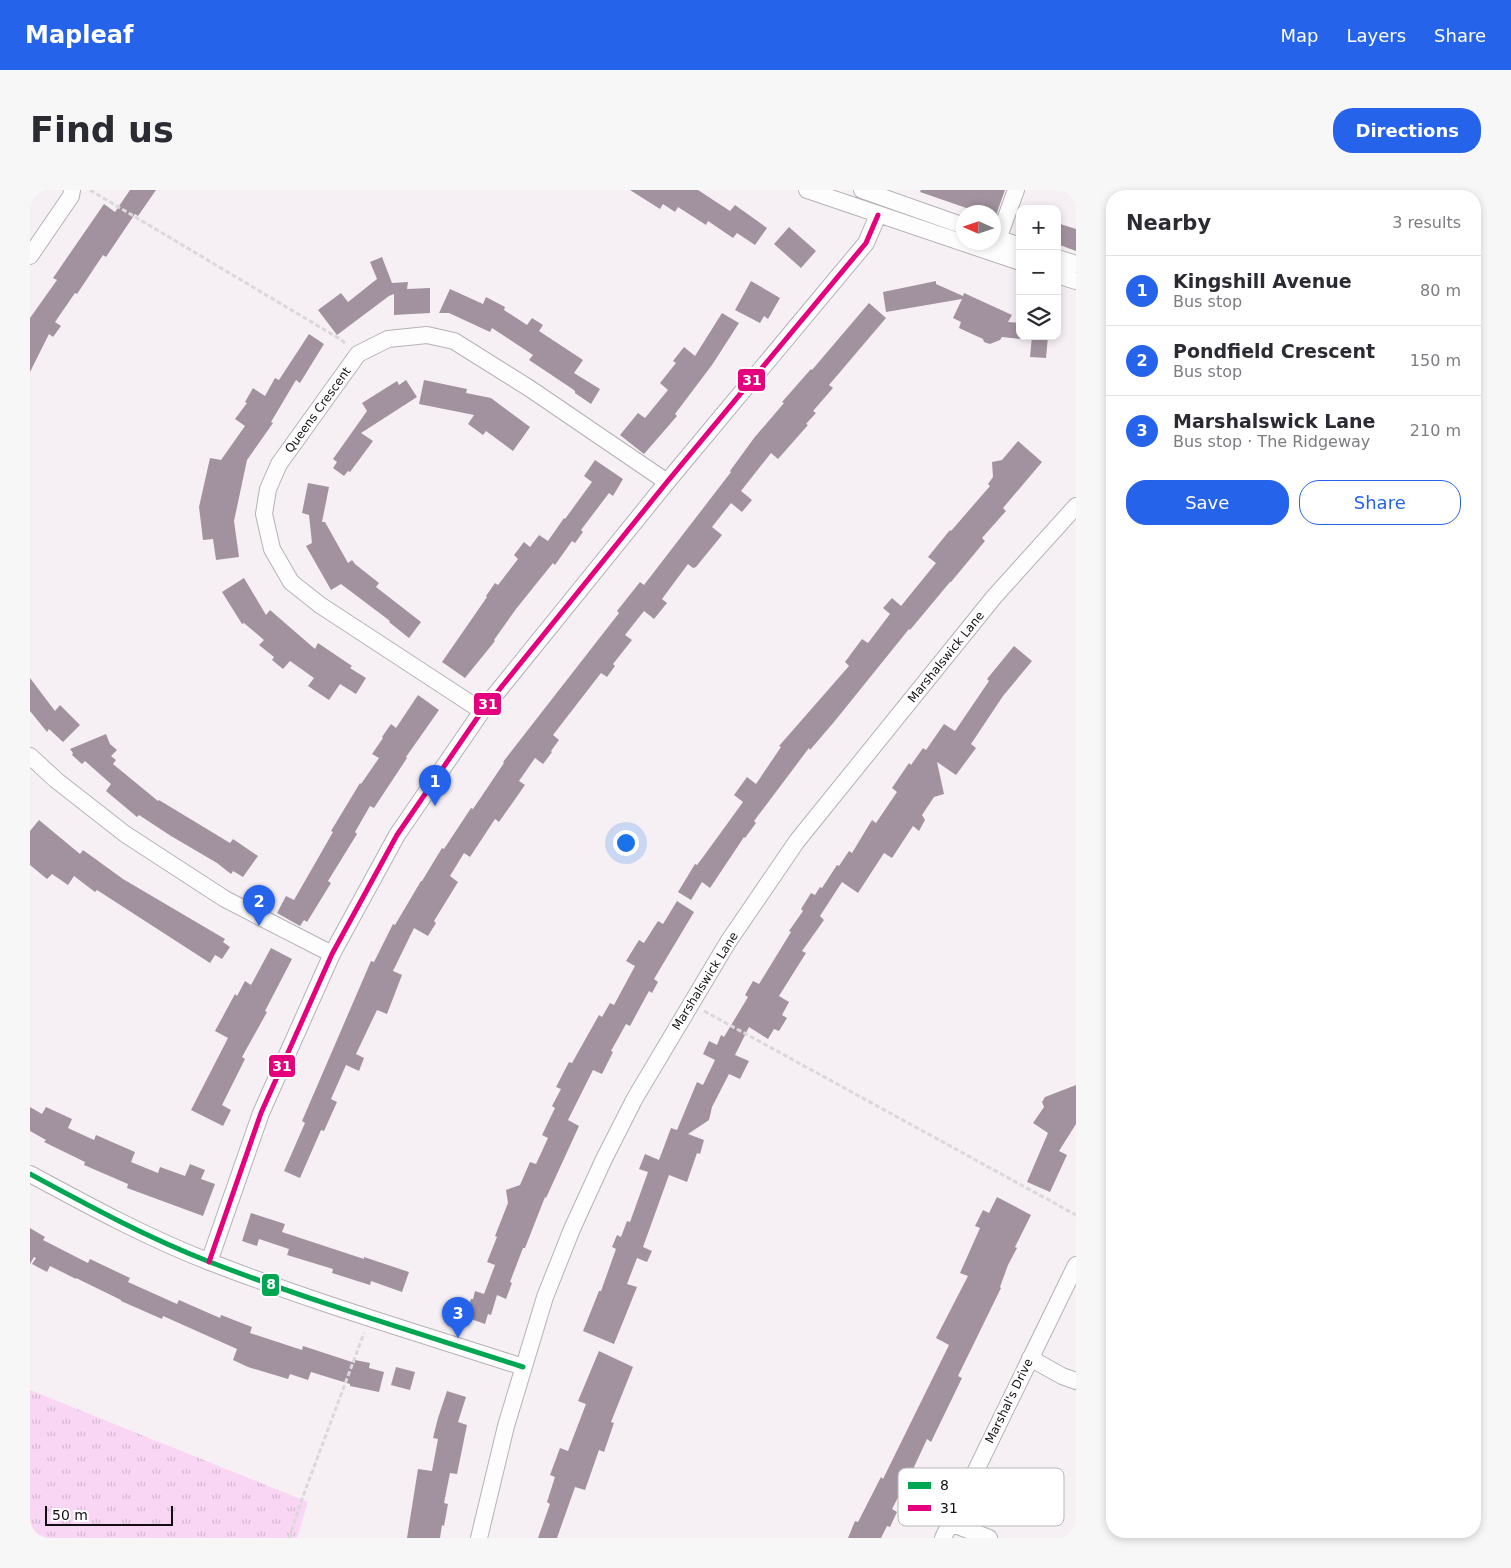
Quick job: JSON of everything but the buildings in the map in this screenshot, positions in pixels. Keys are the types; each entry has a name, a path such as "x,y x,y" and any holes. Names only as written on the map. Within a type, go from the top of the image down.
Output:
{"street":[{"path":"30,256 71,196 72,190"},
{"path":"807,190 878,215 956,234"},
{"path":"852,206 858,190"},
{"path":"862,190 956,223"},
{"path":"1001,228 1016,190"},
{"path":"209,1262 262,1113 332,954 397,835 482,710 667,482 866,243 878,215"},
{"path":"1001,244 1016,246"},
{"path":"1001,248 1016,259"},
{"path":"1061,259 1076,264"},
{"path":"1061,276 1076,281"},
{"name":"Queens Crescent","path":"482,710 320,605 291,582 272,549 264,514 268,490 279,464 358,354 388,339 427,336 454,341 529,388 667,482"},
{"name":"Marshalswick Lane","path":"479,1538 504,1431 522,1367 545,1297 572,1229 635,1098 728,942 797,840 994,597 1076,506"},
{"path":"30,756 56,780 125,834 225,899 332,954"},
{"path":"30,1174 110,1217 209,1262 301,1296 522,1367"},
{"name":"Marshal's Drive","path":"977,1468 1076,1265"},
{"path":"1030,1358 1062,1376 1076,1381"},
{"name":"Marshal's Drive","path":"943,1538 949,1526"},
{"path":"958,1526 989,1538"}],"path":[{"path":"90,190 340,339 358,354"},
{"path":"690,1004 1076,1215"},
{"path":"289,1538 369,1318"}],"green space":[{"path":"30,1390 308,1502 297,1538 30,1538"}],"transit line":[{"name":"31","path":"209,1262 261,1113 332,954 397,835 482,711 667,482 866,243 878,215"},
{"name":"8","path":"30,1174 97,1210 187,1253 327,1304 523,1367"}],"place":[{"name":"Kingshill Avenue","path":"435,806"},
{"name":"Pondfield Crescent","path":"259,926"},
{"name":"Marshalswick Lane","path":"458,1338"}]}
